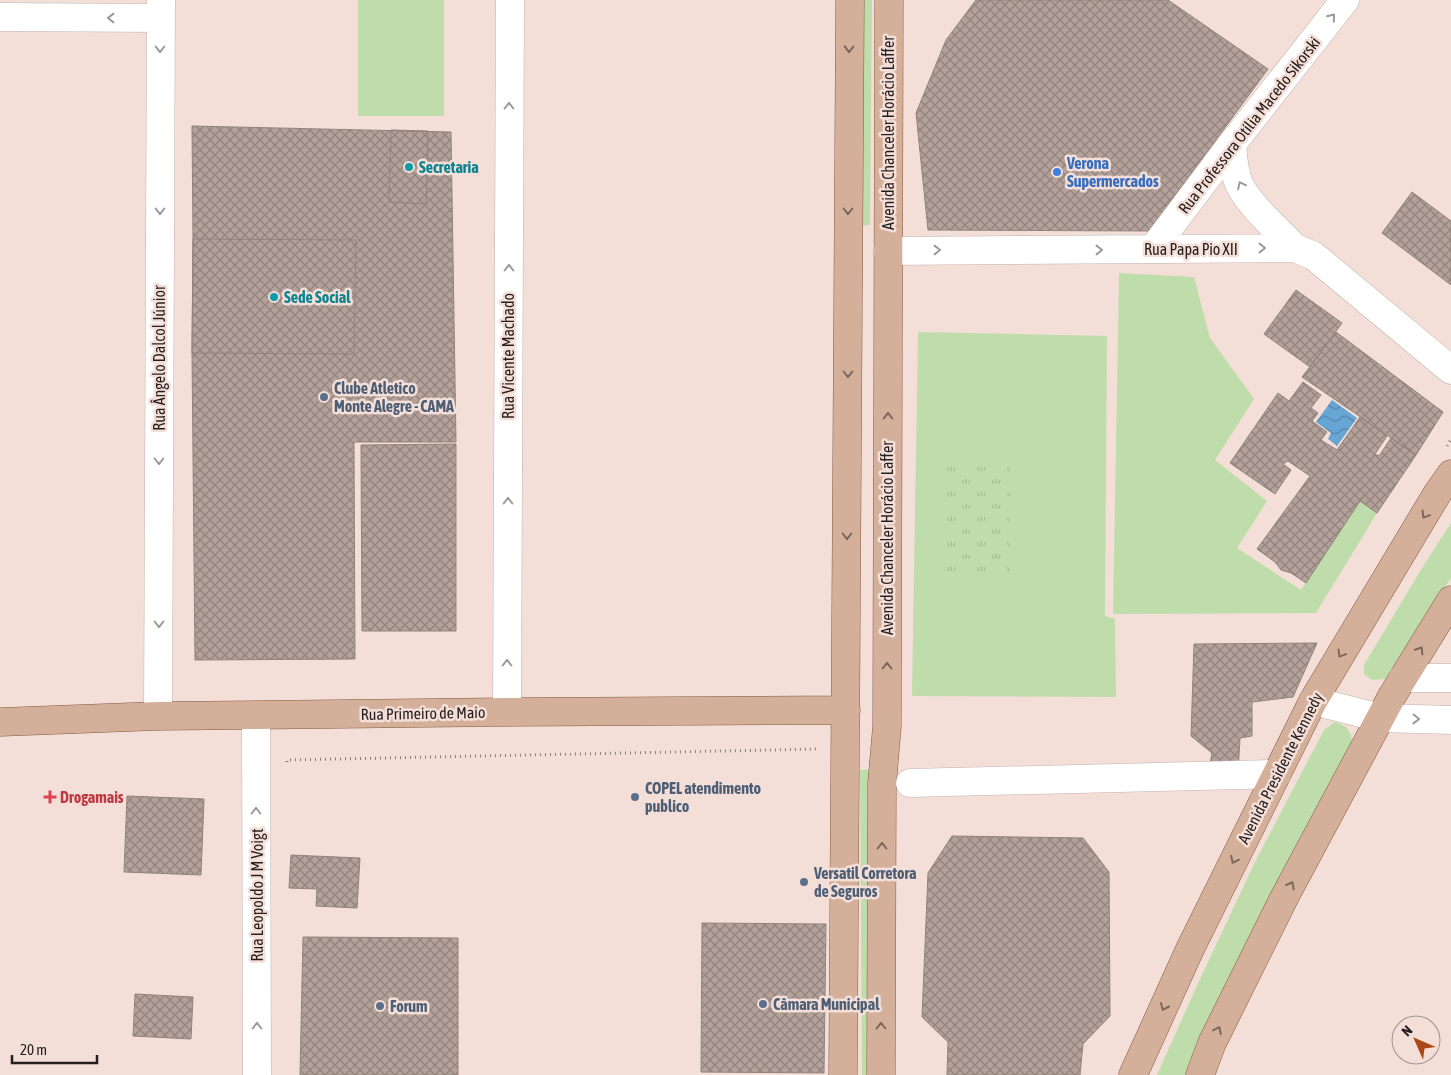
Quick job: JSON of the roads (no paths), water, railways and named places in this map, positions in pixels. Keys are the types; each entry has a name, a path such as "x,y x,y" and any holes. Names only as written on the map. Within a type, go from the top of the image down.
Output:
{"main road":[{"path":"843,1075 850,0"},
{"name":"Avenida Chanceler Horácio Laffer","path":"881,1075 882,784 887,714 889,0"},
{"name":"Avenida Presidente Kennedy","path":"1133,1075 1190,949 1313,701 1432,502 1451,474"},
{"path":"1200,1075 1212,1044 1284,898 1403,678 1451,600"},
{"name":"Rua Primeiro de Maio","path":"0,722 158,716 846,711 854,694 861,691 874,692 887,714"},
{"path":"846,711 852,730 858,733 872,734 887,714"}],"street":[{"name":"Rua Vicente Machado","path":"507,712 510,0"},
{"name":"Rua Professora Otília Macedo Sikorski","path":"1153,249 1232,144 1345,0"},
{"path":"0,17 160,9"},
{"name":"Rua Ângelo Dalcol Júnior","path":"158,716 160,9"},
{"path":"1232,144 1234,166 1240,185 1250,201 1295,248"},
{"name":"Rua Papa Pio XII","path":"888,251 1295,248 1314,256 1451,370"},
{"path":"1403,678 1451,678"},
{"path":"1313,701 1381,718 1451,720"},
{"name":"Rua Leopoldo J M Voigt","path":"256,716 257,1075"},
{"path":"910,783 1277,774"}],"water":[{"path":"1332,400 1357,418 1337,446 1328,439 1331,433 1316,422"}],"place":[{"name":"Secretaria","path":"409,167"},
{"name":"Verona Supermercados","path":"1057,172"},
{"name":"Sede Social","path":"274,297"},
{"name":"Clube Atletico Monte Alegre - CAMA","path":"324,397"},
{"name":"Drogamais","path":"50,797"},
{"name":"COPEL atendimento publico","path":"635,797"},
{"name":"Versatil Corretora de Seguros","path":"804,882"},
{"name":"Câmara Municipal","path":"763,1004"},
{"name":"Forum","path":"380,1006"}]}
